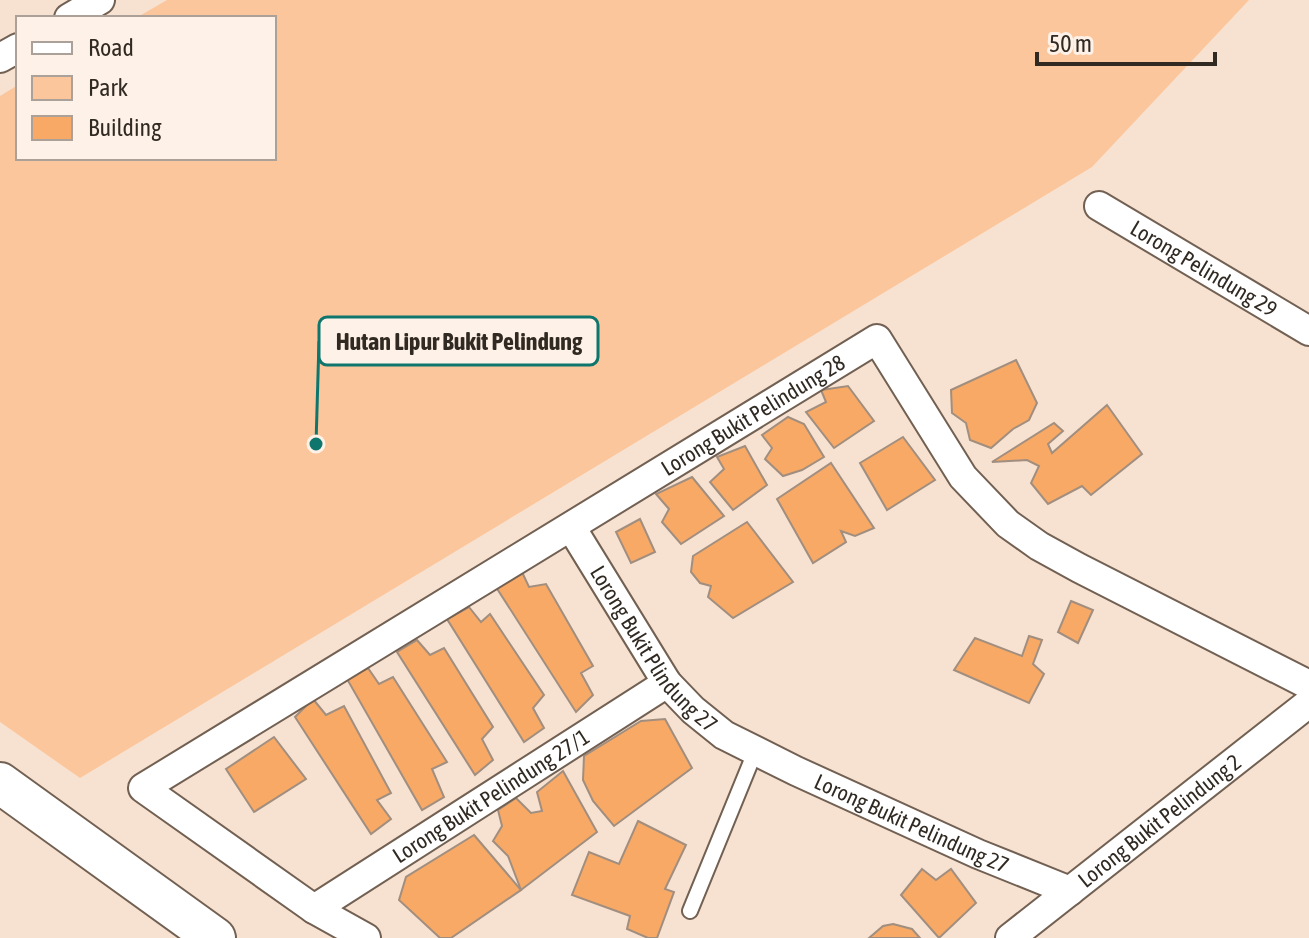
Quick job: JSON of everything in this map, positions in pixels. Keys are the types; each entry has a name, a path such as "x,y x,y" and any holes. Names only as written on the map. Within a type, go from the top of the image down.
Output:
{"main road":[{"path":"0,783 215,938"}],"street":[{"path":"72,16 100,0"},
{"name":"Lorong Pelindung 29","path":"1099,206 1309,331"},
{"name":"Lorong Bukit Pelindung 28","path":"314,909 143,788 877,339 963,477 1008,524 1079,568 1309,685"},
{"name":"Lorong Bukit Plindung 27","path":"571,527 667,683 693,710 724,735 755,752"},
{"name":"Lorong Bukit Pelindung 27/1","path":"314,909 667,683"},
{"name":"Lorong Bukit Pelindung 2","path":"1022,936 1070,891 1309,703"},
{"name":"Lorong Bukit Pelindung 27","path":"755,752 978,854 1070,891"},
{"path":"314,909 366,938"}],"lane":[{"path":"690,911 755,752"}],"green space":[{"path":"167,0 1249,0 1092,167 80,778 0,722 0,96 16,86 16,160 276,160 276,16 139,16"}],"building":[{"path":"1016,360 1037,403 1029,420 991,448 970,440 966,423 952,413 951,390"},
{"path":"848,386 874,421 834,448 806,412 826,402 821,390"},
{"path":"1107,405 1142,454 1091,495 1082,486 1048,504 1031,483 1039,466 1027,460 992,462 1054,423 1063,431 1048,444 1052,453"},
{"path":"788,417 804,424 824,457 802,470 783,476 765,459 772,448 762,435"},
{"path":"903,437 935,480 887,510 860,463"},
{"path":"745,446 767,485 733,510 710,482 724,469 717,457"},
{"path":"831,463 874,528 855,536 841,531 846,542 813,563 777,499"},
{"path":"692,477 724,516 681,544 662,522 669,509 656,494"},
{"path":"640,519 655,552 631,563 616,532"},
{"path":"747,522 793,582 733,618 708,597 711,586 700,583 691,572 693,556"},
{"path":"522,572 529,587 546,584 593,666 581,673 593,695 576,712 496,587"},
{"path":"1071,601 1093,610 1078,643 1058,632"},
{"path":"469,607 481,622 490,614 544,695 533,708 544,728 524,742 447,619"},
{"path":"1029,636 1042,640 1033,664 1044,674 1029,703 954,670 975,638 1022,656"},
{"path":"417,640 430,655 444,648 493,727 482,739 493,760 475,775 397,652"},
{"path":"368,668 379,684 393,677 447,762 432,769 444,797 422,810 347,679"},
{"path":"313,699 326,715 344,706 391,793 377,800 391,819 371,834 295,717"},
{"path":"665,719 692,768 614,826 593,801 583,780 584,756 641,721"},
{"path":"274,737 306,779 254,812 226,769"},
{"path":"563,771 597,832 521,890 508,856 493,841 502,826 498,810 516,798 531,813 542,811 537,792"},
{"path":"638,821 686,845 665,889 674,892 657,938 648,938 627,929 630,916 572,895 589,852 619,864"},
{"path":"474,835 521,890 451,938 440,938 399,900 406,877"},
{"path":"922,869 936,880 951,869 976,903 939,938 901,895"},
{"path":"893,924 912,929 920,938 869,938 883,926"}],"place":[{"name":"Hutan Lipur Bukit Pelindung","path":"316,444"}]}
